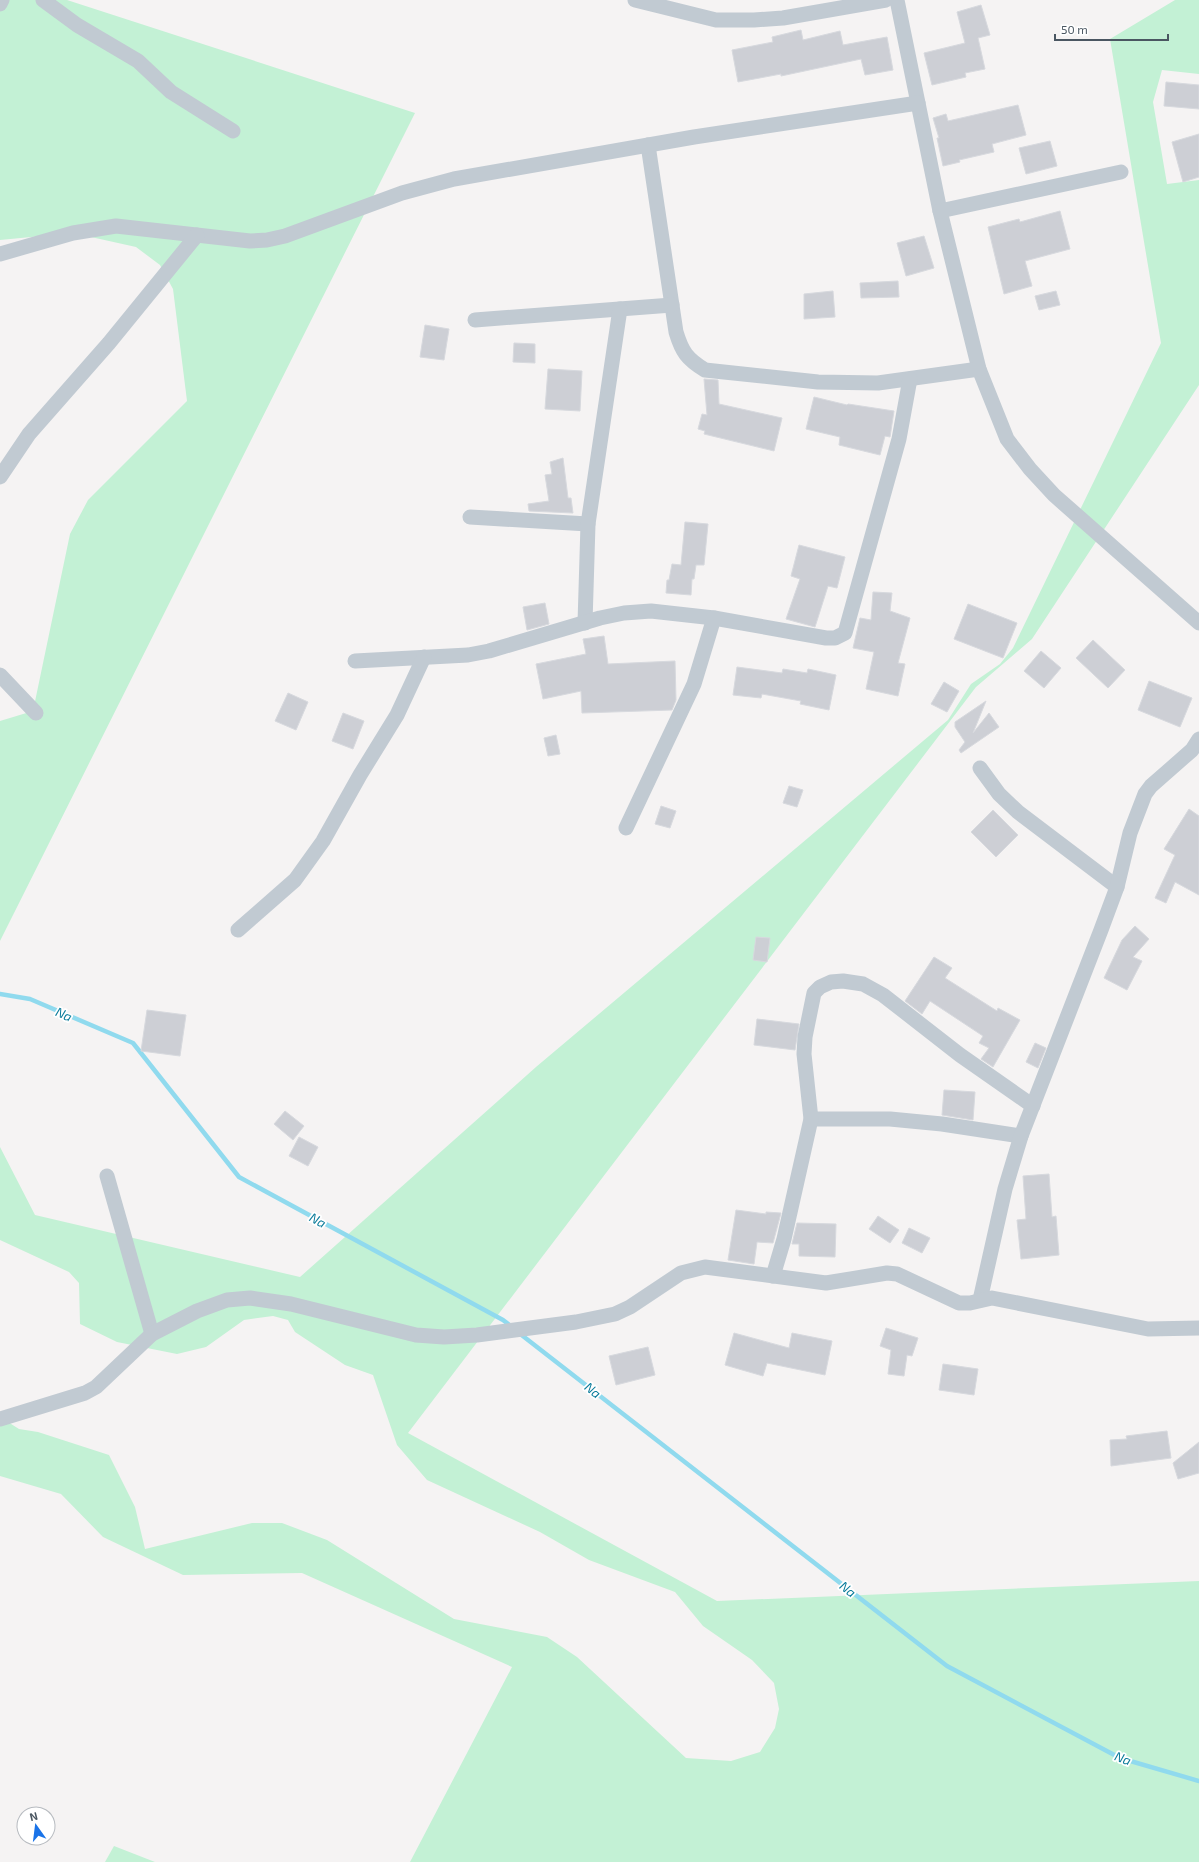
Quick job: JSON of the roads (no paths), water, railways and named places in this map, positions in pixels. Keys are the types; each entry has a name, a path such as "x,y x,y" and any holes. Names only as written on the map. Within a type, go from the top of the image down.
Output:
{"street":[{"path":"0,4 2,0"},
{"path":"43,0 77,25 138,61 171,92 233,131"},
{"path":"635,0 716,20 782,18 886,0"},
{"path":"897,0 940,211 980,369 1007,439 1030,470 1054,495 1199,623"},
{"path":"0,254 73,233 116,226 236,240 267,240 285,236 402,193 454,180 648,145 918,103"},
{"path":"648,145 676,332 681,348 690,361 704,370 818,382 878,383 980,369"},
{"path":"940,211 1121,172"},
{"path":"0,477 29,434 109,343 197,235"},
{"path":"475,320 672,305"},
{"path":"585,623 588,524 620,309"},
{"path":"355,661 468,655 489,651 624,613 651,611 714,618 826,638 836,638 845,633 899,439 910,379"},
{"path":"470,517 588,524"},
{"path":"626,828 694,684 714,618"},
{"path":"238,930 295,880 323,841 360,775 397,715 424,657"},
{"path":"0,675 36,713"},
{"path":"980,1300 1005,1189 1021,1136 1117,887 1130,833 1145,794 1151,786 1192,750 1199,739"},
{"path":"980,768 999,794 1018,812 1117,887"},
{"path":"773,1276 784,1239 811,1119 804,1054 805,1037 814,993 820,987 831,982 843,981 863,984 883,995 960,1055 1033,1106"},
{"path":"811,1119 890,1119 942,1124 1021,1136"},
{"path":"107,1176 152,1334"},
{"path":"0,1419 90,1390 152,1334 197,1311 227,1300 250,1298 291,1304 416,1335 444,1337 477,1335 576,1322 615,1314 630,1307 681,1273 705,1267 826,1283 887,1274 897,1274 958,1303 970,1303 992,1298 1148,1329 1199,1328"}],"waterway":[{"name":"Na","path":"0,994 30,999 133,1043 239,1177 503,1320 512,1327"},
{"name":"Na","path":"519,1333 947,1666 1120,1758 1199,1781"}]}
